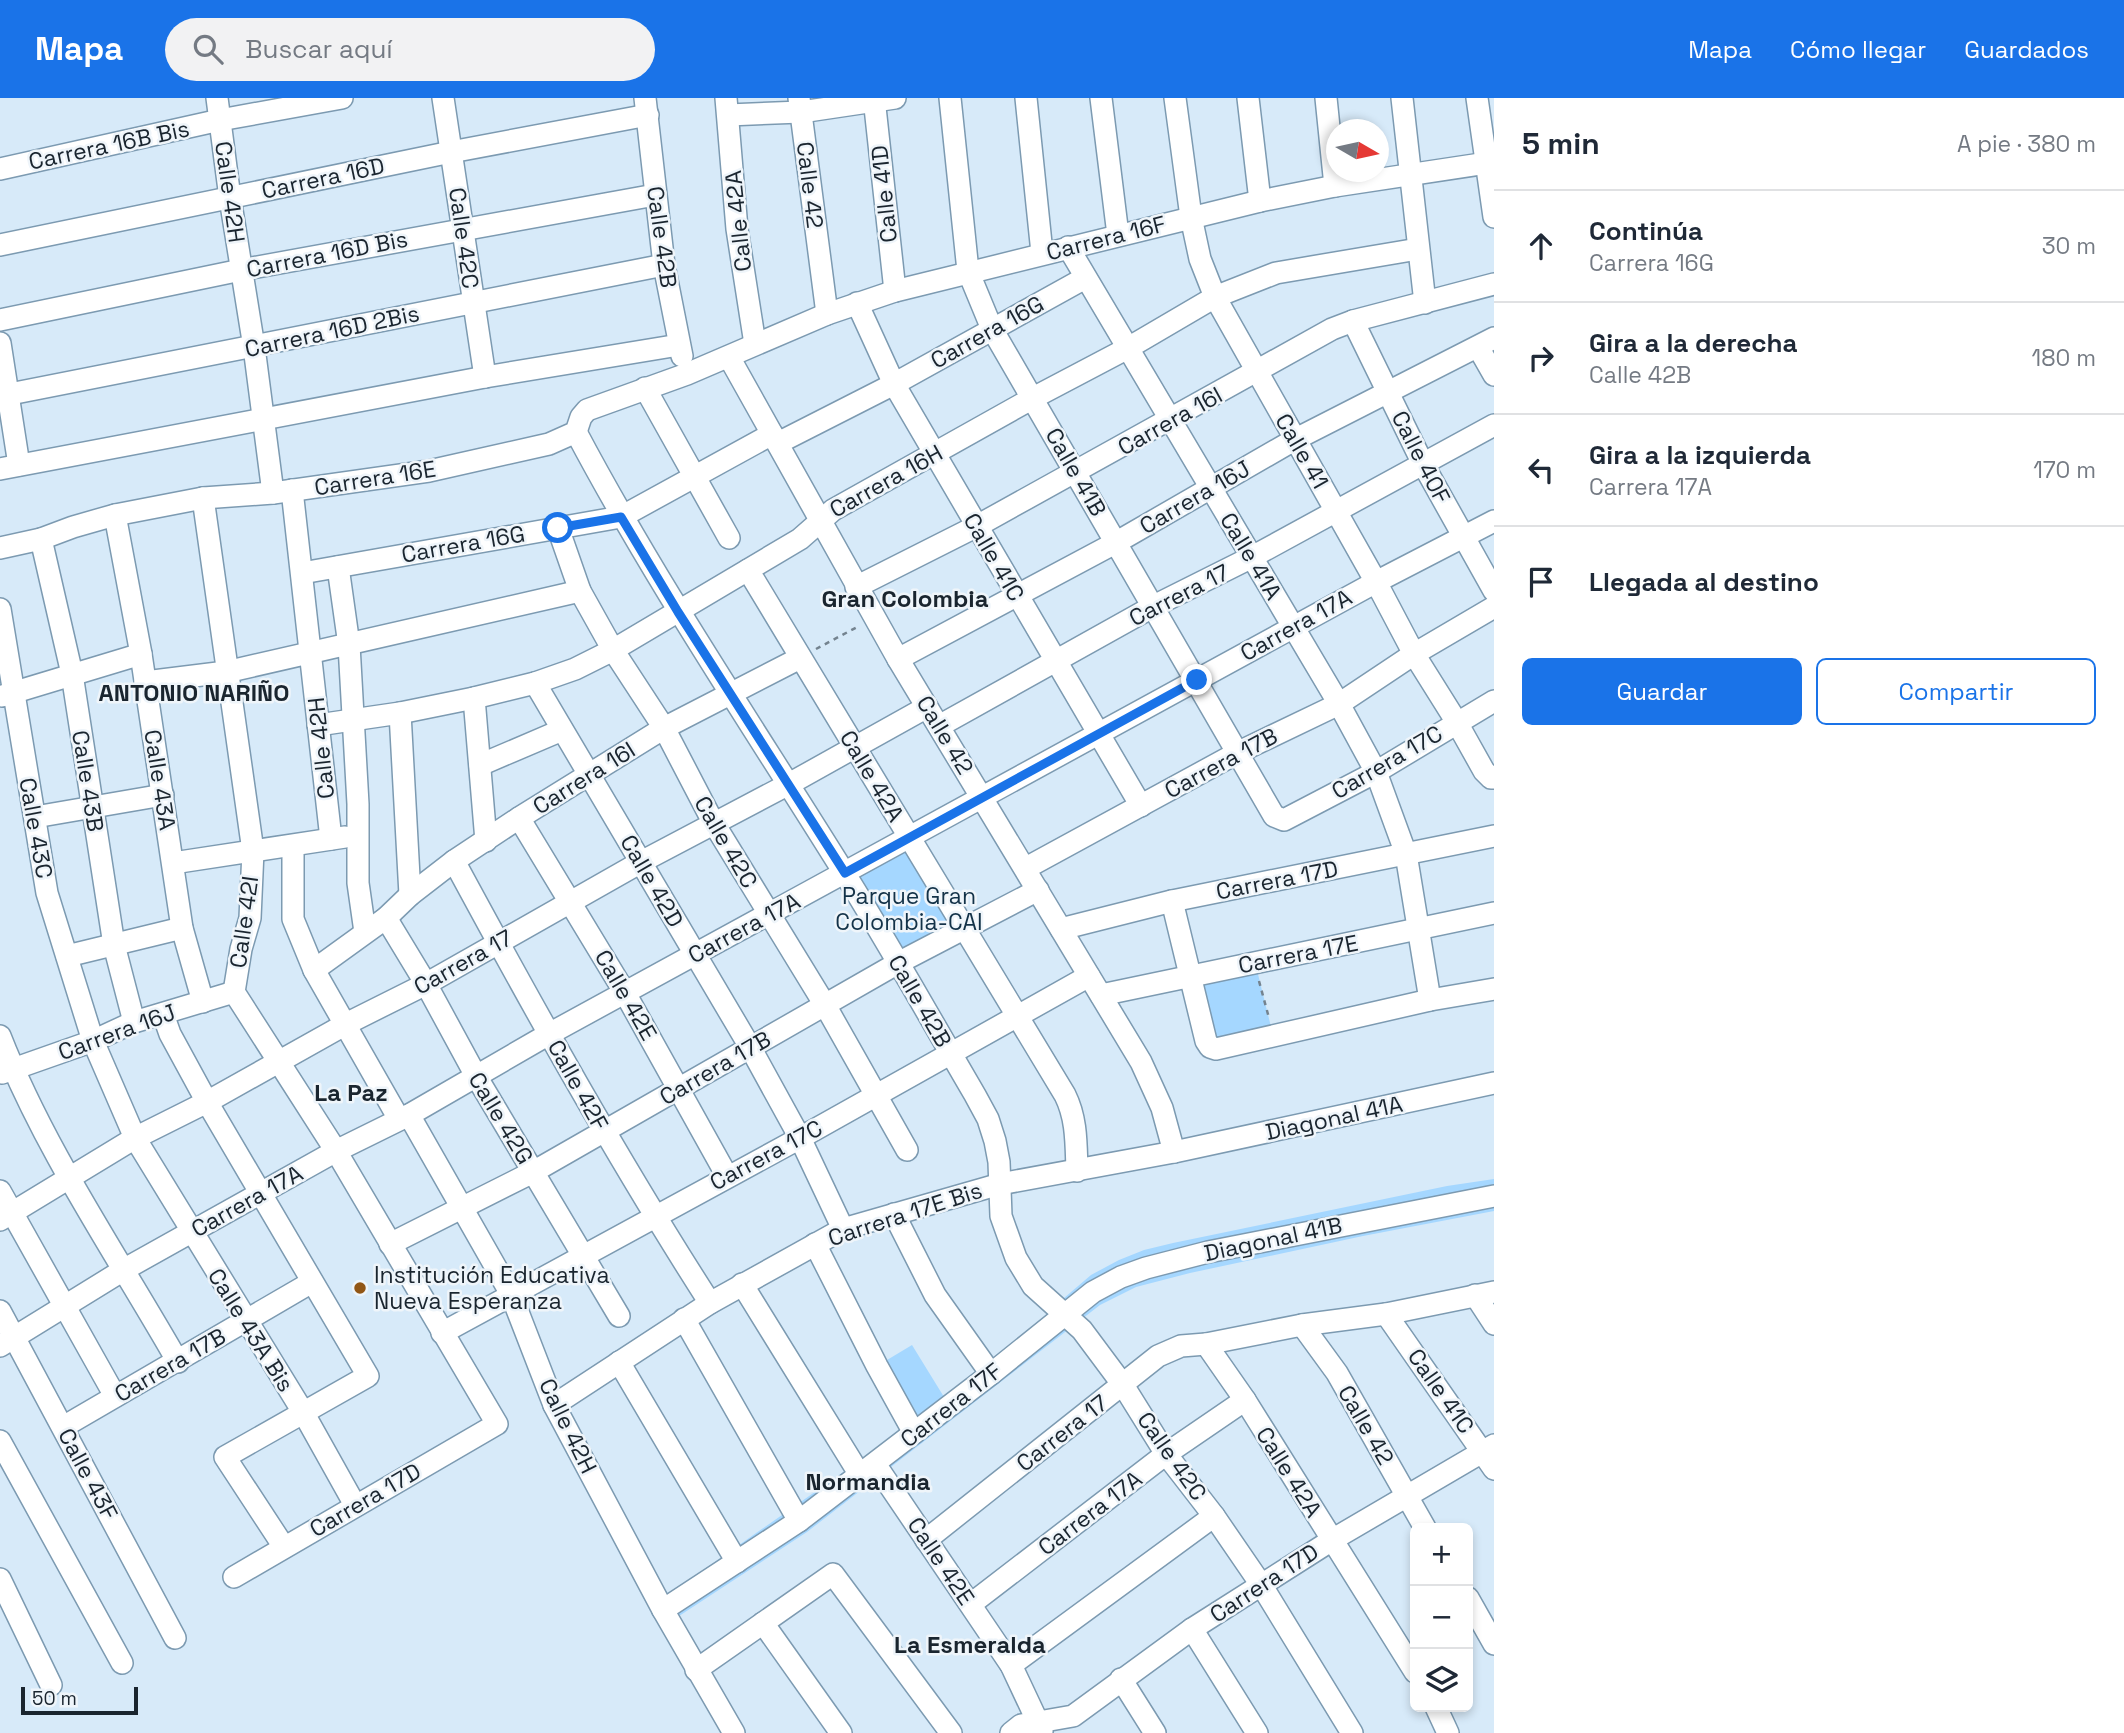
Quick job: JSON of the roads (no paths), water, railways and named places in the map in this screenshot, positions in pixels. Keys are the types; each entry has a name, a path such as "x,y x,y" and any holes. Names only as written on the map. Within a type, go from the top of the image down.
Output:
{"street":[{"name":"Calle 42H","path":"218,98 262,419 302,573 331,839"},
{"name":"Carrera 16B Bis","path":"0,169 220,121 342,98"},
{"name":"Calle 42C","path":"443,98 485,377"},
{"name":"Calle 41B","path":"950,98 968,271 992,329 1274,816 1279,819"},
{"path":"1026,98 1042,253"},
{"path":"1101,98 1118,235"},
{"name":"Calle 41","path":"1175,98 1191,217 1200,259 1215,297 1414,654 1457,721 1484,771 1494,778"},
{"path":"1248,98 1260,201"},
{"path":"1326,98 1335,186"},
{"path":"1402,98 1425,303"},
{"path":"1477,98 1490,162 1494,217"},
{"path":"727,107 881,99"},
{"name":"Calle 41D","path":"881,99 895,291"},
{"name":"Calle 42","path":"800,105 827,314"},
{"name":"Carrera 16D","path":"0,245 451,152 646,107"},
{"name":"Calle 42B","path":"646,107 664,265 687,374"},
{"name":"Calle 42A","path":"727,107 737,229 755,344"},
{"name":"Carrera 16F","path":"729,357 827,314 895,291 968,271 1260,201 1335,186 1490,162"},
{"name":"Carrera 16D Bis","path":"0,320 241,270 655,195"},
{"name":"Calle 41A","path":"1068,247 1294,627 1376,772 1406,854 1430,1000"},
{"name":"Carrera 16H","path":"318,725 400,713 474,698 535,683 575,669 613,650 800,539 833,510 1032,398 1128,348 1215,297 1276,273 1418,249"},
{"name":"Carrera 16D 2Bis","path":"5,395 664,265"},
{"name":"Carrera 16G","path":"302,573 621,517 775,439 894,384 1085,278"},
{"name":"Carrera 16I","path":"856,587 977,526 1332,329 1353,321 1494,285"},
{"name":"Calle 41C","path":"858,303 894,384 1141,806"},
{"name":"Calle 40F","path":"1353,321 1423,464 1494,591"},
{"path":"0,342 10,467 485,377 679,345"},
{"path":"1486,342 1494,375"},
{"name":"Carrera 16J","path":"898,659 1117,542 1294,440 1486,342"},
{"name":"Calle 42","path":"729,357 898,659 1141,1062 1162,1108 1174,1152"},
{"name":"Carrera 16E","path":"0,548 41,539 115,515 203,498 282,492 429,471 549,444 576,432 581,417 587,410 729,357"},
{"path":"645,388 729,538"},
{"name":"Carrera 17","path":"939,726 1154,606 1337,512 1494,425"},
{"name":"Calle 42B","path":"576,432 621,517 678,612 845,873 988,1119 999,1162 1000,1184"},
{"name":"Calle 42I","path":"203,498 253,851 250,918 241,949 234,992 336,1151 497,1424"},
{"name":"Calle 43A","path":"115,515 141,654 182,928 203,1002"},
{"name":"Carrera 17A","path":"7,1341 125,1269 336,1151 404,1117 549,1034 1376,582 1494,521"},
{"name":"Calle 42C","path":"558,528 580,592 613,650 664,728 713,822 825,1005 907,1150"},
{"name":"Calle 43B","path":"41,539 72,674 114,945 134,1022"},
{"path":"338,567 349,645 354,720 358,883 365,932"},
{"name":"Calle 42A","path":"748,570 1065,1094 1075,1127 1077,1171"},
{"path":"145,682 226,672 580,592"},
{"name":"Carrera 17B","path":"1026,868 1239,752 1339,704 1414,654 1494,607"},
{"name":"Calle 43C","path":"0,609 6,694 35,817 47,893 93,1041"},
{"path":"6,694 141,654"},
{"name":"Carrera 16I","path":"314,970 386,918 410,895 454,861 519,818 664,728 800,658"},
{"name":"Calle 42D","path":"535,683 750,1047 800,1138 843,1229"},
{"path":"474,698 486,841"},
{"name":"Carrera 17C","path":"1279,819 1284,820 1376,772 1494,701"},
{"name":"Carrera 17","path":"6,1216 135,1138 426,984 713,822 789,784 928,707"},
{"path":"400,713 410,895"},
{"path":"481,765 562,730"},
{"path":"35,817 163,795"},
{"name":"Calle 42E","path":"519,818 625,993 727,1176"},
{"path":"173,863 358,835"},
{"name":"Carrera 17D","path":"1061,929 1172,901 1494,836"},
{"name":"Calle 42H","path":"293,846 293,919 314,970 463,1207 510,1294 554,1405 728,1729"},
{"name":"Calle 42F","path":"454,861 604,1131 654,1217 710,1303"},
{"name":"Carrera 17B","path":"390,1244 533,1171 898,963 1038,890"},
{"path":"1172,901 1206,1041 1216,1049 1430,1000 1494,989"},
{"name":"Carrera 17E","path":"1101,995 1494,913"},
{"name":"Calle 42G","path":"386,918 619,1317"},
{"path":"67,956 182,928"},
{"name":"Carrera 17C","path":"442,1333 800,1138 1089,976"},
{"name":"Carrera 16J","path":"6,1071 93,1041 134,1022 234,992"},
{"path":"163,1014 170,1034 207,1102 368,1376 225,1457 284,1547"},
{"path":"0,1036 6,1071 178,1362"},
{"name":"Calle 43A Bis","path":"93,1041 135,1138 303,1412 355,1505"},
{"name":"Diagonal 41A","path":"1174,1152 1494,1083"},
{"name":"Carrera 17E Bis","path":"554,1405 710,1303 843,1229 1000,1184 1174,1152"},
{"name":"Calle 42C","path":"1000,1184 1001,1216 1016,1258 1033,1286 1082,1330 1123,1385 1166,1454 1214,1516 1262,1586 1352,1733"},
{"path":"0,1191 6,1216 66,1306 115,1396"},
{"name":"Diagonal 41B","path":"1064,1315 1093,1292 1146,1268 1208,1252 1494,1196"},
{"path":"894,1214 935,1295 991,1374"},
{"path":"814,1244 914,1433"},
{"name":"Carrera 17B","path":"62,1427 313,1282"},
{"name":"Calle 42E","path":"742,1284 867,1469 926,1540 971,1604 1011,1665 1040,1727"},
{"path":"1206,1343 1302,1325 1386,1314 1485,1294 1494,1324"},
{"name":"Calle 43F","path":"0,1311 7,1341 62,1427 176,1638"},
{"name":"Calle 41C","path":"1386,1314 1490,1455"},
{"name":"Carrera 17F","path":"663,1610 799,1521 1064,1315"},
{"path":"684,1319 799,1521"},
{"name":"Calle 42","path":"1302,1325 1337,1373 1422,1523"},
{"name":"Calle 42A","path":"1206,1343 1245,1400 1410,1664"},
{"name":"Carrera 17","path":"926,1540 1158,1356 1181,1346 1206,1343"},
{"path":"619,1362 737,1562"},
{"name":"Carrera 17A","path":"971,1604 1166,1454 1245,1400"},
{"name":"Carrera 17D","path":"234,1577 497,1424"},
{"path":"0,1441 8,1475 122,1663"},
{"name":"Carrera 17D","path":"1040,1727 1073,1716 1192,1629 1332,1539 1406,1497 1490,1455"},
{"path":"1011,1665 1214,1516"},
{"path":"696,1670 833,1574 951,1733"},
{"path":"0,1579 51,1685"},
{"path":"1473,1607 1494,1644"},
{"path":"763,1623 841,1733"},
{"path":"1192,1629 1257,1733"},
{"path":"1121,1679 1155,1733"},
{"path":"1438,1712 1448,1733"},
{"path":"1011,1733 1021,1725 1040,1727"}],"place":[{"name":"Institución Educativa Nueva Esperanza","path":"360,1288"}],"district":[{"name":"Gran Colombia","path":"905,598"},
{"name":"ANTONIO NARIÑO","path":"194,692"},
{"name":"La Paz","path":"351,1092"},
{"name":"Normandia","path":"868,1481"},
{"name":"La Esmeralda","path":"970,1644"}],"park label":[{"name":"Parque Gran Colombia-CAI","path":"909,909"}]}
